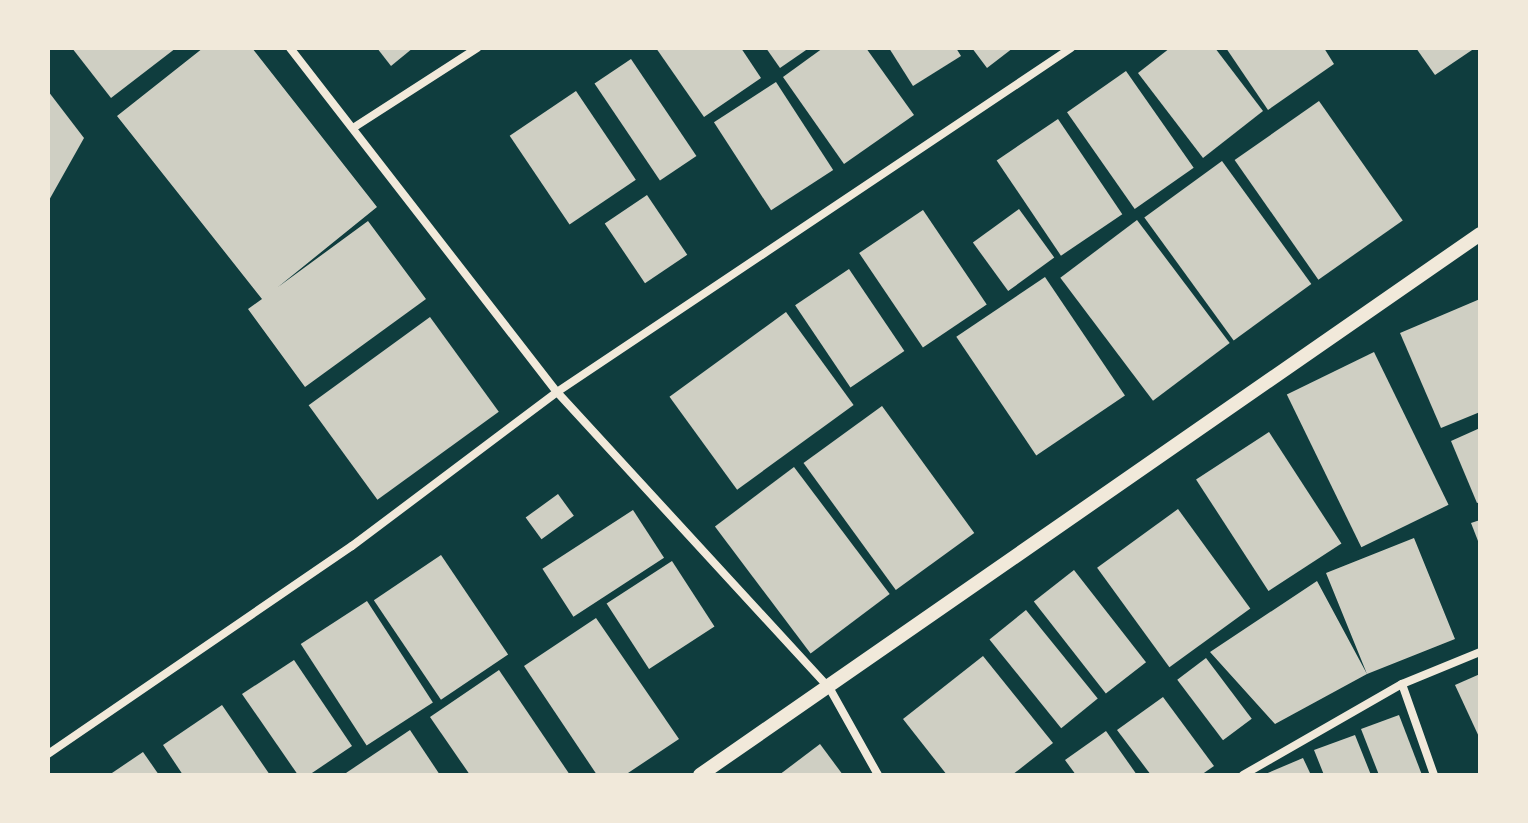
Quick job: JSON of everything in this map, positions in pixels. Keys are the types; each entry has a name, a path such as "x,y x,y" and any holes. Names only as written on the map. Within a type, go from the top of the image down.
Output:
{"street":[{"path":"290,48 557,392 830,689 878,775"},
{"path":"353,128 477,48"},
{"path":"48,754 352,546 557,392 1071,48"},
{"path":"700,775 830,689 1480,234"},
{"path":"1243,775 1402,684 1480,652"},
{"path":"1402,684 1434,775"}],"building":[{"path":"72,48 176,48 111,98"},
{"path":"203,48 252,48 377,207 278,287 368,221 426,299 305,387 248,309 262,299 117,116"},
{"path":"377,48 413,48 391,66"},
{"path":"656,48 741,48 761,78 704,117"},
{"path":"766,48 809,48 780,68"},
{"path":"823,48 866,48 914,115 844,164 783,77"},
{"path":"889,48 956,48 961,56 913,86"},
{"path":"972,48 1013,48 987,68"},
{"path":"1170,48 1215,48 1263,111 1203,158 1138,73"},
{"path":"1226,48 1324,48 1334,64 1268,110"},
{"path":"1416,48 1475,48 1435,75"},
{"path":"631,59 696,156 660,181 595,84"},
{"path":"1126,71 1194,168 1135,209 1067,112"},
{"path":"776,82 833,170 771,210 714,122"},
{"path":"48,91 84,138 48,202"},
{"path":"576,91 636,180 570,224 510,136"},
{"path":"1319,101 1403,221 1318,280 1235,160"},
{"path":"1058,119 1122,214 1061,256 997,160"},
{"path":"1222,161 1311,284 1234,340 1144,217"},
{"path":"647,195 687,255 645,283 605,224"},
{"path":"1019,209 1054,258 1008,291 973,243"},
{"path":"923,210 987,305 923,348 859,253"},
{"path":"1137,220 1230,343 1153,401 1060,278"},
{"path":"849,269 904,351 850,387 795,305"},
{"path":"1045,277 1125,396 1036,455 956,337"},
{"path":"1480,299 1480,412 1441,428 1400,333"},
{"path":"786,312 854,405 737,490 670,397"},
{"path":"430,317 499,412 377,500 309,405"},
{"path":"1374,352 1449,505 1361,547 1287,395"},
{"path":"882,406 974,533 896,590 804,463"},
{"path":"1480,428 1480,502 1477,503 1451,441"},
{"path":"1269,432 1341,544 1268,591 1196,479"},
{"path":"794,467 890,594 811,654 715,527"},
{"path":"558,494 574,516 542,539 526,518"},
{"path":"1178,509 1250,609 1169,667 1097,568"},
{"path":"633,510 664,558 573,617 542,569"},
{"path":"1480,520 1480,546 1471,523"},
{"path":"1414,538 1455,639 1367,674 1326,573"},
{"path":"441,555 508,654 441,700 374,600"},
{"path":"672,561 714,626 649,669 607,603"},
{"path":"1074,570 1146,662 1106,694 1034,601"},
{"path":"1317,581 1367,674 1275,724 1210,652"},
{"path":"367,601 433,702 367,746 301,644"},
{"path":"1026,610 1098,699 1061,728 989,640"},
{"path":"596,618 679,739 625,775 597,775 524,666"},
{"path":"983,656 1053,743 1012,775 947,775 903,719"},
{"path":"1206,658 1252,719 1223,740 1177,680"},
{"path":"294,660 352,746 309,775 298,775 242,694"},
{"path":"499,670 570,775 470,775 430,717"},
{"path":"1480,674 1480,739 1455,685"},
{"path":"1163,697 1214,766 1201,775 1151,775 1117,730"},
{"path":"222,705 270,775 183,775 163,745"},
{"path":"1399,715 1422,775 1379,775 1361,729"},
{"path":"410,730 440,775 343,775"},
{"path":"1106,731 1137,775 1076,775 1065,760"},
{"path":"1355,735 1371,775 1324,775 1314,750"},
{"path":"820,744 843,775 779,775"},
{"path":"143,752 159,775 109,775"},
{"path":"1303,758 1311,775 1263,775"}]}
